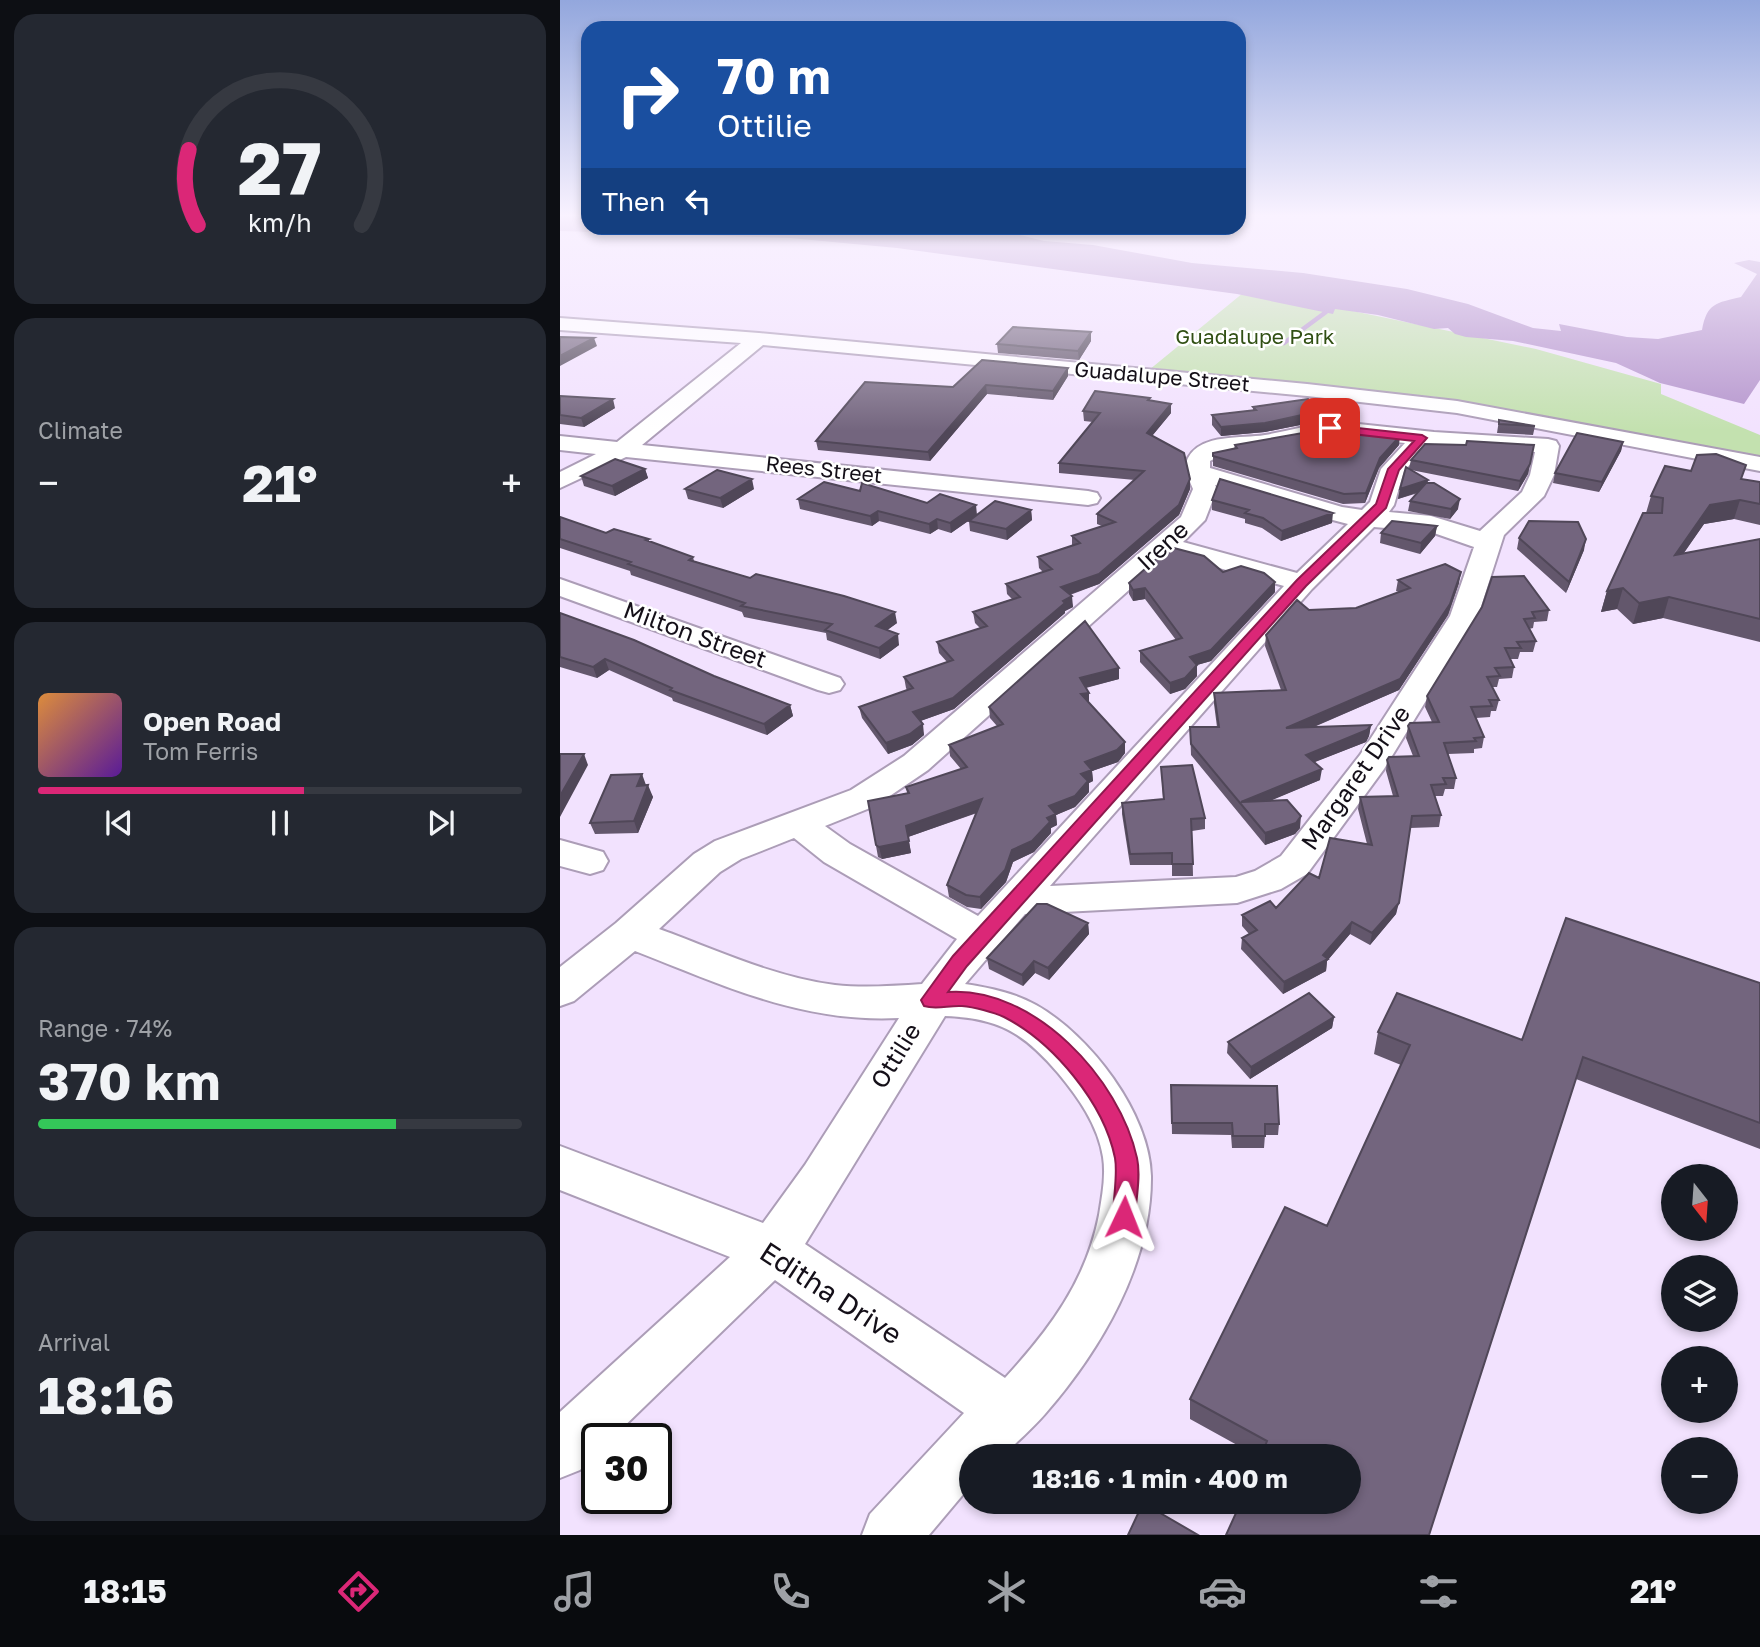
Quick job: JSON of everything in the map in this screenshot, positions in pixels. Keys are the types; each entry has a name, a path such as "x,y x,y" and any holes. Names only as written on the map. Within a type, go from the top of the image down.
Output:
{"street":[{"name":"Guadalupe Street","path":"560,324 759,339 1457,407 1760,464"},
{"path":"560,481 623,449 759,339"},
{"path":"1422,438 1330,428 1205,452 1198,460 1198,471 1338,514 1429,524 1455,530 1489,544"},
{"name":"Margaret Drive","path":"1016,901 1237,890 1268,880 1294,865 1372,762 1464,615 1492,532 1532,496 1542,475 1548,446 1422,438"},
{"name":"Ottilie","path":"560,1450 772,1250 799,1216 931,1000 960,961 1301,583 1382,505 1394,469 1422,438"},
{"name":"Rees Street","path":"560,443 1088,498"},
{"name":"Irene","path":"560,990 630,933 707,863 728,849 863,798 916,764 1166,545 1196,512 1205,489 1198,471"},
{"path":"1166,545 1301,583"},
{"name":"Milton Street","path":"560,587 829,684"},
{"path":"800,824 837,853 983,936"},
{"path":"630,933 785,991 837,1002 962,998 1009,1010 1036,1028 1077,1066 1105,1103 1126,1159 1124,1217 1102,1279 1080,1328 1010,1413 984,1431 891,1535"},
{"name":"Editha Drive","path":"560,1167 772,1250 1010,1413"}],"green space":[{"name":"Guadalupe Park","path":"1243,293 1343,309 1536,349 1661,384 1661,394 1760,435 1760,456 1437,397 1149,370"}],"shaded area":[{"path":"1190,288 1398,288 1468,304 1533,328 1561,331 1559,324 1627,337 1658,339 1702,330 1707,314 1714,306 1741,297 1748,288 1760,288 1760,380 1744,404 1660,383 1616,363 1513,341 1466,337 1455,334 1448,328 1434,329 1378,315 1335,309 1333,314 1237,294"}],"building":[{"path":"1013,327 1091,332 1078,351 997,344"},
{"path":"560,337 594,338 560,356"},
{"path":"982,360 1068,368 1053,391 986,385 928,452 816,441 865,382 953,387"},
{"path":"1095,391 1150,398 1148,400 1171,404 1147,433 1184,453 1190,479 1179,505 1099,574 1061,587 1072,596 1063,601 1065,603 953,698 913,712 923,724 910,734 886,743 859,707 913,688 904,677 953,660 937,642 987,626 973,612 1020,597 1006,584 1052,569 1038,557 1080,543 1072,536 1115,522 1097,514 1144,471 1059,463 1100,413 1083,411"},
{"path":"560,396 613,399 581,418 560,415"},
{"path":"1308,399 1320,411 1265,423 1221,427 1212,415 1256,410 1253,407"},
{"path":"1499,420 1535,426 1499,424"},
{"path":"1331,428 1400,436 1380,458 1366,493 1344,494 1213,456 1213,453 1237,448 1235,445"},
{"path":"1577,433 1623,442 1602,482 1555,473"},
{"path":"1467,441 1534,445 1530,464 1520,481 1411,460 1425,444 1466,445"},
{"path":"1716,454 1746,465 1741,479 1760,482 1760,504 1740,500 1710,505 1675,555 1760,539 1760,619 1669,597 1639,603 1623,588 1607,591 1643,513 1662,513 1663,498 1651,496 1665,466 1691,471 1697,455"},
{"path":"615,459 645,469 612,486 581,476"},
{"path":"1406,467 1428,480 1400,489"},
{"path":"717,470 752,479 720,498 685,489"},
{"path":"1220,479 1333,513 1282,531 1263,518 1245,513 1249,510 1212,500"},
{"path":"824,482 860,491 862,483 927,503 940,494 976,505 950,523 937,519 929,524 878,511 870,516 798,499"},
{"path":"1426,483 1434,483 1460,499 1451,509 1410,501"},
{"path":"995,501 1031,510 1006,529 969,521"},
{"path":"560,517 606,533 614,529 649,539 646,540 693,557 689,560 750,578 756,574 895,612 876,626 898,634 879,648 825,630 832,624 741,606 745,603 560,539"},
{"path":"1392,521 1437,526 1421,543 1381,533"},
{"path":"1529,521 1578,522 1586,539 1569,582 1519,538"},
{"path":"1170,547 1204,556 1223,572 1241,566 1264,573 1275,582 1211,650 1190,657 1197,665 1185,678 1170,683 1140,651 1182,638 1145,588 1133,590 1129,583"},
{"path":"1445,564 1461,572 1450,604 1400,679 1286,728 1371,725 1367,730 1306,755 1322,769 1241,802 1287,800 1301,816 1296,823 1265,833 1191,744 1190,727 1219,727 1214,693 1286,690 1266,635 1297,600 1309,610 1356,608 1410,588 1398,580"},
{"path":"1524,576 1549,610 1532,612 1535,618 1524,619 1536,641 1517,642 1521,648 1505,648 1514,667 1495,668 1500,676 1487,677 1499,700 1489,700 1492,706 1471,707 1484,737 1474,738 1476,741 1444,743 1456,778 1443,778 1446,784 1431,785 1441,815 1412,816 1399,903 1372,933 1352,922 1323,955 1328,959 1284,982 1242,938 1257,930 1242,915 1270,901 1276,908 1309,873 1319,878 1330,838 1372,845 1360,797 1398,796 1387,760 1389,757 1419,756 1408,726 1410,723 1439,722 1427,696 1482,607 1492,577"},
{"path":"560,613 634,640 714,676 790,705 764,724 670,690 672,688 605,659 593,667 560,657"},
{"path":"1085,621 1119,668 1080,678 1089,693 1081,694 1125,742 1117,750 1085,762 1092,770 1081,774 1088,781 1075,796 1049,806 1056,814 1047,818 1050,822 1032,841 1012,850 1005,870 980,897 966,895 947,885 982,799 906,826 909,841 879,847 876,845 868,801 909,793 906,787 967,767 949,745 1003,724 989,707"},
{"path":"560,754 584,754 560,796"},
{"path":"1192,765 1205,818 1191,819 1193,864 1172,864 1172,853 1130,854 1122,803 1164,799 1161,767"},
{"path":"642,774 637,786 648,785 634,821 590,823 611,775"},
{"path":"1037,904 1047,904 1088,923 1048,968 1034,961 1022,975 987,958"},
{"path":"1566,918 1760,983 1760,1123 1583,1057 1429,1535 1226,1535 1236,1514 1361,1514 1361,1444 1266,1444 1267,1441 1190,1399 1285,1207 1327,1226 1410,1045 1378,1032 1397,993 1522,1040"},
{"path":"1309,993 1334,1017 1251,1067 1228,1042"},
{"path":"1171,1085 1277,1086 1279,1124 1265,1124 1265,1136 1233,1136 1232,1123 1172,1123"},
{"path":"1138,1514 1162,1514 1198,1535 1128,1535"}],"waterway":[{"path":"1284,343 1326,312 1322,305"}],"route":[{"path":"1124,1217 1126,1159 1105,1103 1085,1074 1062,1049 1009,1010 962,998 931,1000 960,961 1301,583 1382,505 1394,469 1422,438 1330,428"}]}
